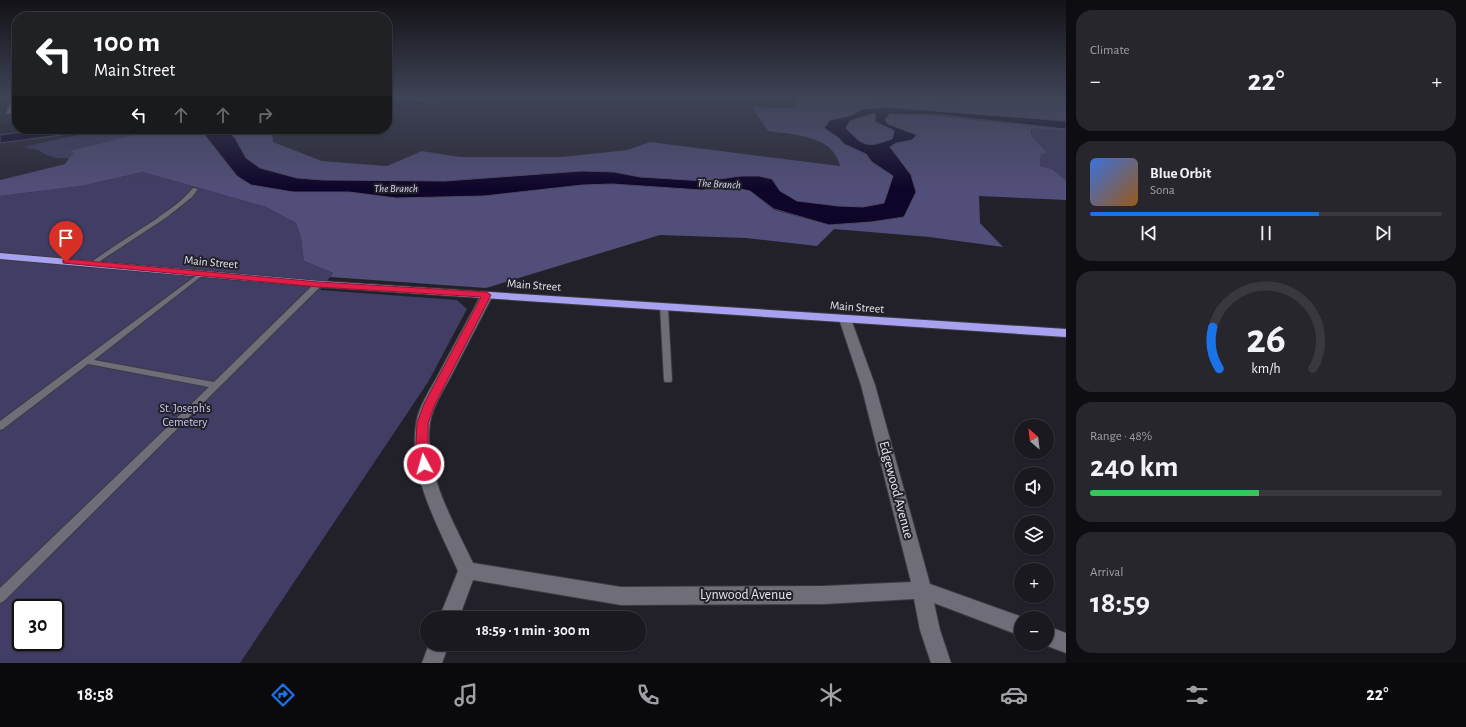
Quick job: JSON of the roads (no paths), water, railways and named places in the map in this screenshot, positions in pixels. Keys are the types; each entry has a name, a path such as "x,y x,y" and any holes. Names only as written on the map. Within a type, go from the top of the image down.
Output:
{"highway":[{"name":"Main Street","path":"0,256 319,284 1066,333"}],"street":[{"path":"452,611 467,571 432,488 424,464 422,444 423,423 429,404 487,295"},
{"name":"Edgewood Avenue","path":"845,319 868,385 922,590 930,630 941,663"},
{"name":"Lynwood Avenue","path":"467,571 621,596 824,595 922,590 1014,623"},
{"path":"1054,639 1066,643"},
{"path":"432,663 437,651"}],"lane":[{"path":"92,264 179,205 194,192 195,189"},
{"path":"0,426 201,274"},
{"path":"0,597 319,284"},
{"path":"664,307 668,380"},
{"path":"86,361 215,385"}],"water":[{"name":"The Branch","path":"824,128 846,128 857,139 866,144 877,144 892,139 894,132 888,128 898,128 917,135 912,140 896,143 890,147 911,175 916,192 904,217 871,222 829,225 774,209 750,191 732,187 702,190 612,184 582,185 484,196 396,198 349,192 293,192 251,185 237,176 204,134 231,134 235,138 246,158 260,168 297,178 323,180 445,181 582,171 614,172 640,177 705,181 741,176 759,176 772,179 780,191 797,201 838,206 863,207 884,203 893,176 872,162 866,154 844,144 839,138"},
{"path":"12,133 68,134 0,143 0,135"}],"park label":[{"name":"St. Joseph's Cemetery","path":"185,415"}]}
